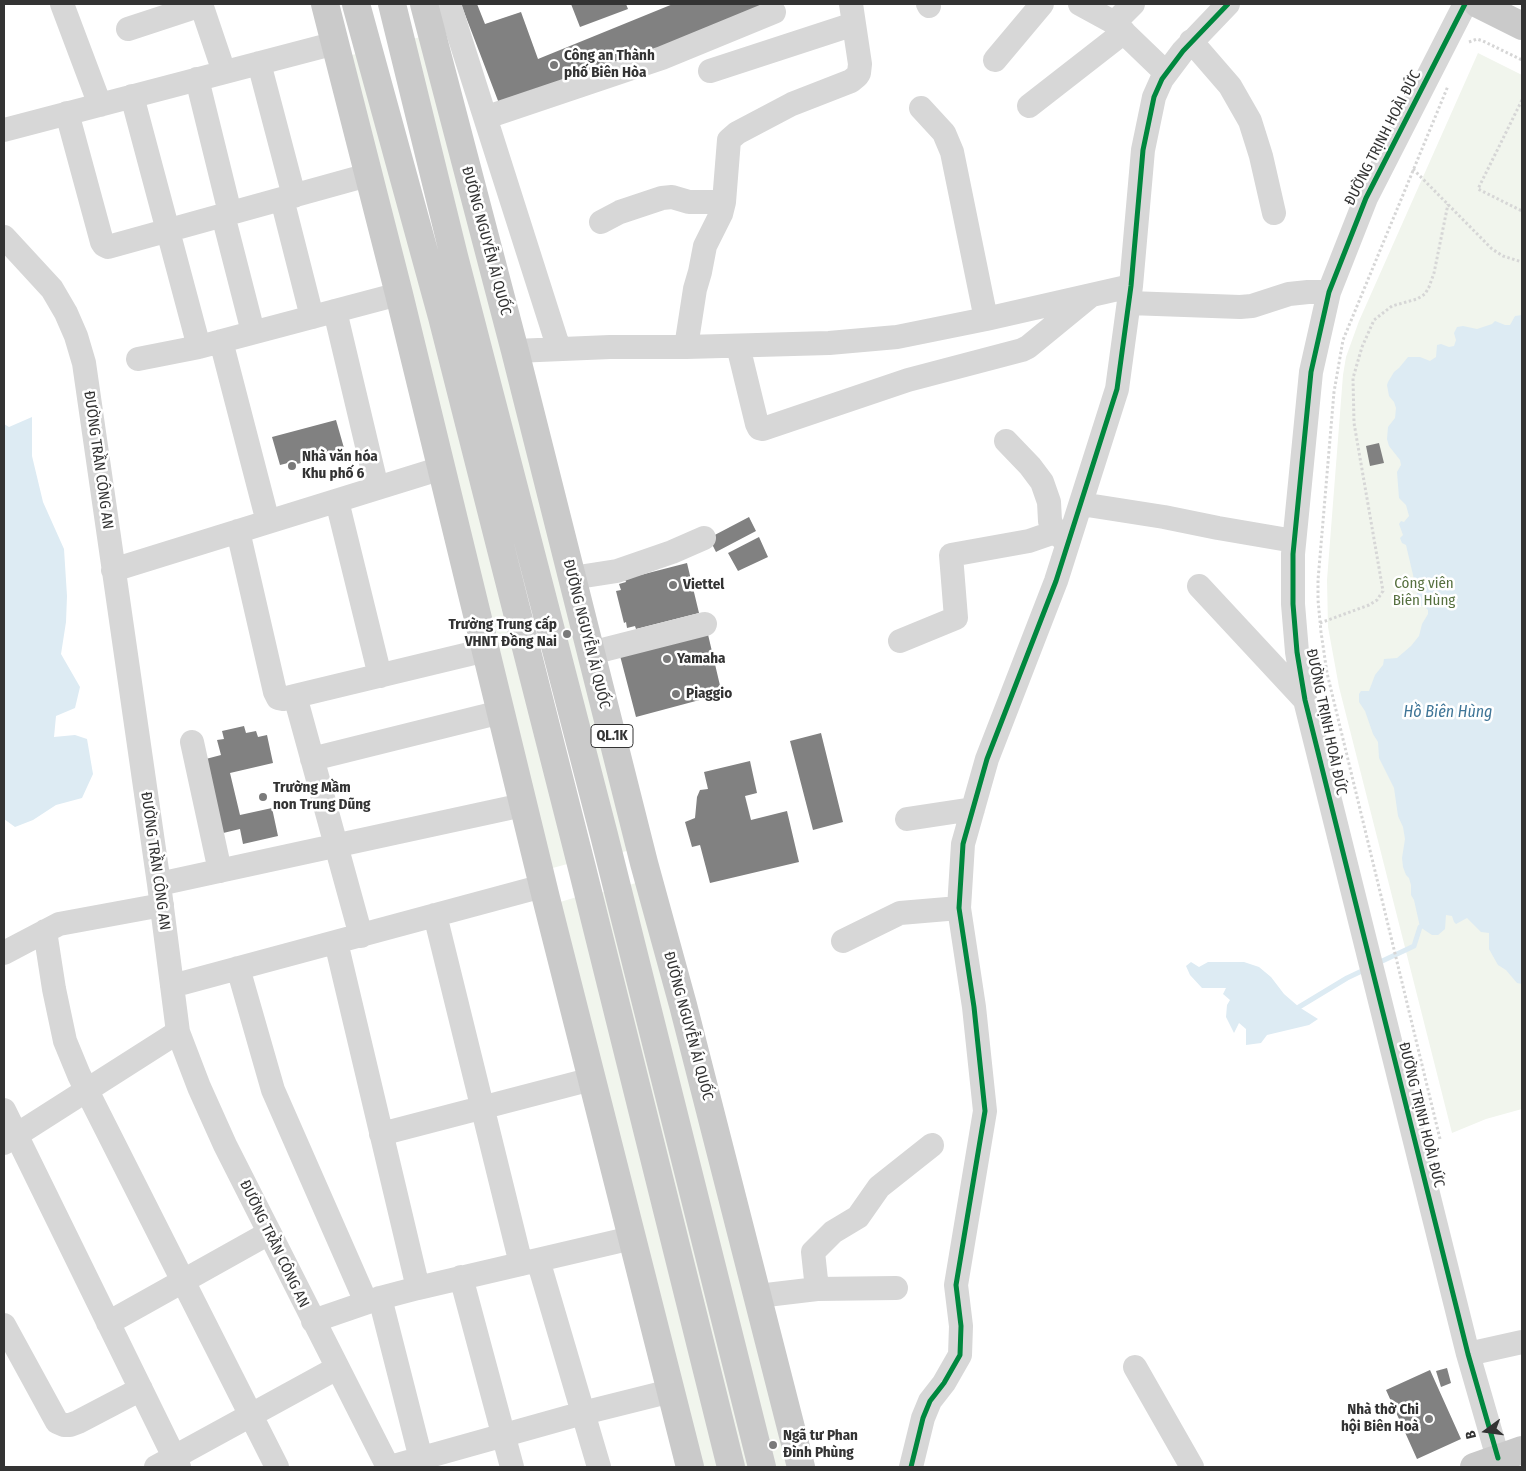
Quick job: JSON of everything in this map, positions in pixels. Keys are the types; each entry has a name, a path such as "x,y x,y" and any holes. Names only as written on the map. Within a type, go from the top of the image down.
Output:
{"main road":[{"path":"325,4 399,294 543,886 690,1467"},
{"path":"356,4 442,317 585,877 731,1467"},
{"path":"1478,4 1522,26"},
{"path":"336,43 364,34 395,14 438,8"},
{"name":"ĐƯỜNG NGUYỄN ÁI QUỐC","path":"438,8 515,351 644,863 683,1005 801,1467"},
{"name":"QL.1K","path":"395,14 466,302 612,870 762,1467"},
{"path":"543,886 644,863"}],"street":[{"path":"62,4 100,105"},
{"path":"128,29 201,4 224,72"},
{"path":"995,60 1042,4"},
{"path":"1080,4 1119,28 1166,73"},
{"path":"1029,106 1119,28 1133,4"},
{"path":"911,1467 923,1418 930,1401 944,1383 960,1355 961,1326 956,1285 986,1111 974,1007 959,908 963,844 987,759 1056,581 1061,537 1081,504 1117,389 1130,294 1143,150 1154,97 1166,73 1192,41 1228,4"},
{"name":"ĐƯỜNG TRỊNH HOÀI ĐỨC","path":"1465,4 1366,198 1329,292 1311,372 1294,541 1293,604 1297,652 1305,700 1468,1354 1498,1458"},
{"path":"438,8 487,117 559,349"},
{"path":"487,117 662,58 774,12"},
{"path":"686,347 695,289 704,251 721,214 724,202 727,146 729,140 733,136 804,99 851,81 857,76 860,64 852,14 710,72"},
{"path":"1192,41 1230,86 1250,121 1261,156 1274,213"},
{"path":"4,130 336,43"},
{"path":"259,63 312,317"},
{"path":"197,79 253,332"},
{"path":"132,96 169,230 210,344 268,522"},
{"path":"921,108 944,133 952,152 986,319"},
{"path":"67,113 104,245 112,246 368,175"},
{"path":"601,222 620,212 662,198 672,197 689,202 724,202"},
{"name":"ĐƯỜNG TRẦN CÔNG AN","path":"4,237 52,289 66,313 76,336 84,363 178,1032 199,1087 225,1145 312,1321 389,1467"},
{"path":"515,351 829,343 897,337 1094,294 1130,294 1240,307 1252,306 1289,294 1329,292"},
{"path":"138,359 210,344 399,294"},
{"path":"738,346 757,424 759,428 763,429 908,380 1022,350 1094,294"},
{"path":"335,311 377,488"},
{"path":"1006,441 1030,466 1042,482 1049,502 1050,521 1061,537"},
{"path":"113,570 442,468"},
{"path":"337,500 380,676"},
{"path":"1081,504 1294,541"},
{"path":"238,531 275,692 278,698 283,699 486,650"},
{"path":"900,641 956,618 952,555 1061,537"},
{"path":"572,578 617,571 672,552 704,538"},
{"path":"1198,586 1305,700"},
{"path":"591,654 705,624"},
{"path":"294,696 360,936"},
{"path":"312,759 501,712"},
{"path":"192,742 220,870"},
{"path":"4,953 45,931 160,894 220,870 523,805"},
{"path":"908,819 973,809"},
{"path":"172,986 543,886"},
{"path":"843,941 900,913 959,908"},
{"path":"435,915 482,1107 530,1262 583,1413 599,1467"},
{"path":"45,931 54,989 65,1041 87,1091 277,1467"},
{"path":"336,942 418,1288"},
{"path":"238,968 273,1090 373,1300 421,1459"},
{"path":"10,1140 178,1032"},
{"path":"382,1134 592,1079"},
{"path":"4,1110 10,1140 108,1323 141,1389 170,1464 337,1368"},
{"path":"817,1289 813,1252 833,1232 858,1217 879,1187 932,1145"},
{"path":"108,1323 269,1233"},
{"path":"312,1321 373,1300 418,1288 632,1238"},
{"path":"461,1277 512,1467"},
{"path":"758,1296 817,1289 896,1288"},
{"path":"4,1325 57,1422 70,1425 78,1422 141,1389"},
{"path":"1468,1354 1522,1342"},
{"path":"1135,1367 1192,1467"},
{"path":"389,1467 583,1413 671,1391"}],"path":[{"path":"1465,46 1472,40 1477,39 1522,60"},
{"path":"1440,1139 1327,673 1320,623 1318,580 1334,392 1343,340 1449,82"},
{"path":"1522,100 1478,189 1522,211"},
{"path":"1413,169 1492,249 1503,256 1522,262"},
{"path":"1320,623 1369,605 1377,600 1383,591 1358,453 1354,423 1353,378 1362,347 1374,320 1392,306 1417,299 1425,294 1429,287 1434,273 1448,204"}],"green space":[{"path":"422,37 631,850 618,853 411,39"},
{"path":"360,53 571,863 549,869 348,56"},
{"name":"Công viên Biên Hùng","path":"1478,53 1522,75 1522,1109 1486,1119 1452,1133 1339,687 1328,627 1327,580 1346,357 1359,321"},
{"path":"639,882 791,1467 772,1467 626,886"},
{"path":"608,891 753,1467 741,1467 599,893"},
{"path":"580,896 721,1467 700,1467 557,903"}],"water":[{"name":"Hồ Biên Hùng","path":"1522,315 1522,984 1517,983 1506,970 1498,965 1489,949 1489,933 1481,932 1467,918 1456,924 1452,916 1446,915 1445,929 1438,935 1432,935 1420,927 1414,900 1411,895 1411,885 1403,867 1402,858 1405,839 1403,827 1398,816 1394,788 1379,758 1378,742 1373,734 1365,711 1359,702 1359,694 1361,691 1369,691 1375,675 1383,665 1384,659 1397,658 1411,646 1419,636 1422,624 1428,614 1428,610 1424,606 1419,606 1406,545 1402,543 1400,538 1403,535 1399,524 1401,521 1404,522 1409,516 1406,505 1399,498 1397,472 1401,465 1400,460 1389,446 1387,439 1388,427 1395,418 1396,408 1389,396 1388,382 1394,372 1408,357 1420,357 1430,361 1436,357 1437,345 1454,346 1456,340 1454,333 1457,327 1463,326 1477,329 1492,324 1495,321 1510,325 1515,316"},
{"path":"32,417 32,456 43,502 64,549 67,596 66,622 61,654 80,687 75,708 56,716 54,737 75,735 87,739 93,774 82,798 56,805 33,820 15,827 4,819 4,424 9,427"},
{"path":"1191,962 1199,967 1208,962 1244,962 1259,967 1271,977 1284,994 1299,1007 1318,1019 1309,1025 1267,1035 1261,1043 1246,1045 1246,1029 1239,1023 1234,1033 1226,1017 1227,1005 1230,1000 1223,994 1226,988 1202,988 1190,975 1186,966"}],"building":[{"name":"Công an Thành phố Biên Hòa","path":"461,4 477,4 485,24 521,12 538,59 673,4 777,4 500,106"},
{"path":"571,4 626,4 628,9 580,27"},
{"path":"336,420 344,448 323,454 324,457 297,464 296,461 280,465 272,437"},
{"path":"1379,443 1384,463 1370,466 1366,446"},
{"path":"749,517 756,531 716,552 709,538"},
{"path":"759,537 768,557 738,571 728,553"},
{"path":"687,563 699,613 636,629 635,626 627,628 616,591 621,590 619,584 626,582 625,579"},
{"name":"Yamaha","path":"706,626 722,694 636,717 618,648"},
{"path":"244,726 246,733 256,731 258,737 267,735 273,763 230,773 240,815 272,808 278,836 243,844 240,829 219,834 202,760 221,755 217,740 224,739 222,731"},
{"path":"821,733 843,822 813,830 790,741"},
{"path":"750,761 757,793 745,796 751,820 787,811 799,862 710,883 700,845 692,847 685,822 695,818 697,797 700,790 708,789 704,772"},
{"path":"1447,1368 1451,1383 1441,1387 1436,1371"},
{"path":"1430,1370 1461,1439 1417,1459 1386,1390"}],"waterway":[{"path":"1378,963 1414,946 1420,927"},
{"path":"1299,1007 1347,978 1366,969"}],"cycle path":[{"path":"911,1467 923,1418 930,1401 944,1383 960,1355 961,1326 956,1285 985,1111 974,1007 959,908 963,844 987,759 1056,581 1117,389 1131,286 1143,150 1154,97 1162,79 1183,51 1228,4"},
{"path":"1465,4 1366,198 1329,292 1311,372 1293,554 1293,604 1297,652 1305,700 1468,1354 1498,1458"}],"place":[{"name":"Công an Thành phố Biên Hòa","path":"554,65"},
{"name":"Nhà văn hóa Khu phố 6","path":"292,466"},
{"name":"Viettel","path":"673,585"},
{"name":"Trường Trung cấp VHNT Đồng Nai","path":"567,634"},
{"name":"Yamaha","path":"667,659"},
{"name":"Piaggio","path":"676,694"},
{"name":"Trường Mầm non Trung Dũng","path":"263,797"},
{"name":"Nhà thờ Chi hội Biên Hoà","path":"1429,1419"},
{"name":"Ngã tư Phan Đình Phùng","path":"773,1445"}]}
